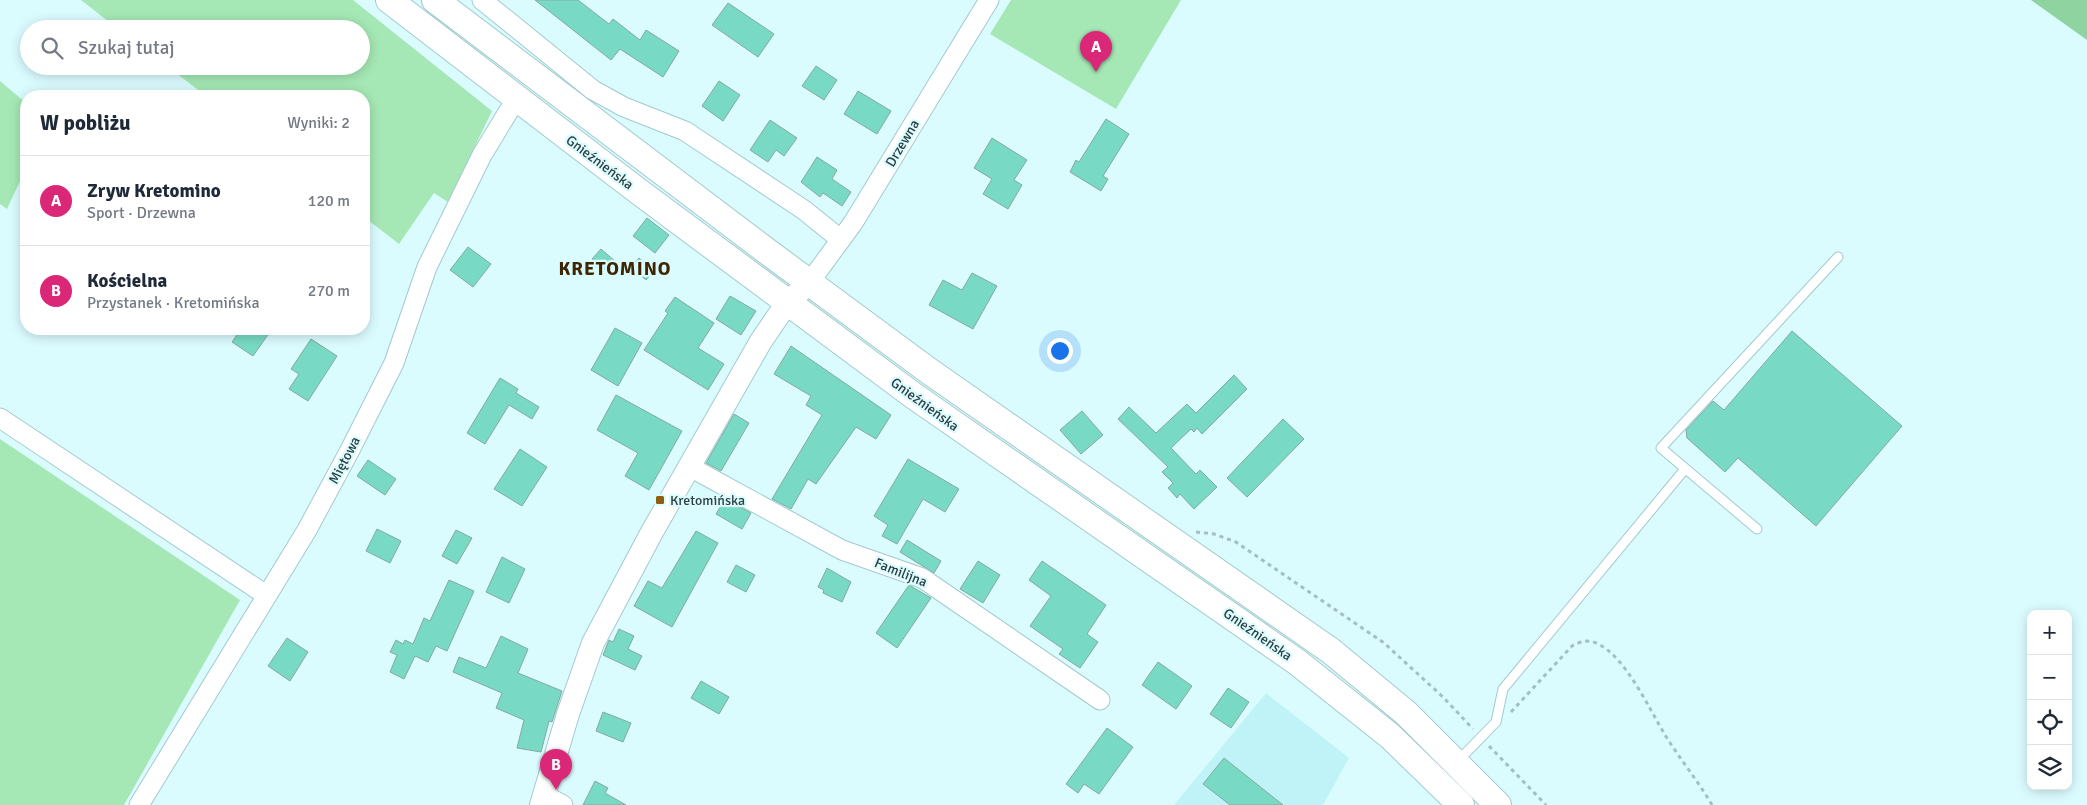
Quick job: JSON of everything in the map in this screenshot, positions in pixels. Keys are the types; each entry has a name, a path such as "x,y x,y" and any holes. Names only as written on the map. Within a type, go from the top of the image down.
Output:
{"main road":[{"name":"Gnieźnieńska","path":"389,0 516,99 787,303 972,438 1290,656 1375,723 1498,805"},
{"name":"Gnieźnieńska","path":"435,0 808,282 972,401 1317,641 1399,707 1447,771 1460,805"}],"street":[{"path":"482,0 593,90 624,107 685,131 781,193 840,239"},
{"name":"Drzewna","path":"808,282 853,223 989,0"},
{"name":"Miętowa","path":"139,805 307,530 394,363 427,267 482,155 516,99"},
{"path":"550,802 589,653 648,540 761,341 787,303 808,282"},
{"path":"0,418 266,595"},
{"name":"Familijna","path":"690,467 842,550 922,578 1100,700"}],"lane":[{"path":"1757,529 1661,448 1838,257"},
{"path":"1447,771 1496,722 1503,689 1685,470"}],"path":[{"path":"1496,722 1514,710 1572,646 1584,641 1598,644 1621,666 1641,691 1664,734 1712,805"}],"shaded area":[{"path":"1266,693 1349,758 1323,805 1174,805"}],"green space":[{"path":"81,0 353,0 492,111 448,202 434,193 399,244 370,222 370,90 198,90 179,75 370,75 370,20 107,20"},
{"path":"1011,0 1181,0 1116,109 990,34"},
{"path":"2031,0 2087,0 2087,40"},
{"path":"0,81 20,98 20,181 7,209 0,204"},
{"path":"0,439 240,600 124,805 0,805"}],"building":[{"path":"535,0 578,0 609,24 613,19 640,40 646,30 679,51 663,77 620,49 611,60"},
{"path":"728,3 774,34 758,57 712,25"},
{"path":"816,66 837,80 824,100 802,86"},
{"path":"719,81 740,95 723,121 702,106"},
{"path":"858,91 891,111 877,134 844,114"},
{"path":"1106,119 1129,134 1103,176 1108,179 1101,191 1070,172 1076,160 1079,162"},
{"path":"770,120 797,138 784,156 776,150 768,162 750,150"},
{"path":"992,138 1027,160 1014,180 1022,185 1008,209 983,194 992,179 974,168"},
{"path":"817,157 837,170 832,179 851,192 842,206 823,193 820,197 801,182"},
{"path":"647,218 669,235 655,253 633,236"},
{"path":"468,247 491,264 473,287 450,270"},
{"path":"601,249 616,262 608,272 592,259"},
{"path":"639,258 654,271 646,280 631,267"},
{"path":"972,273 997,286 973,329 929,305 943,280 962,290"},
{"path":"730,296 756,311 741,335 716,319"},
{"path":"675,297 714,323 698,348 724,364 708,390 644,350 668,313 665,311"},
{"path":"615,328 642,343 618,386 591,370"},
{"path":"1792,331 1902,426 1816,526 1738,458 1725,472 1687,438 1686,430 1713,401 1724,410"},
{"path":"237,335 268,335 253,356 232,342"},
{"path":"311,339 337,356 308,401 289,389 299,374 291,369"},
{"path":"791,346 891,415 876,439 856,427 816,484 808,479 791,509 772,499 822,415 806,405 811,396 774,374"},
{"path":"1234,375 1247,389 1202,434 1197,428 1194,432 1191,429 1171,448 1196,474 1200,470 1217,487 1194,509 1180,494 1177,498 1168,488 1173,483 1162,472 1168,467 1118,419 1129,407 1156,433 1187,404 1196,413"},
{"path":"500,378 518,389 516,393 539,407 532,419 509,405 485,444 467,433"},
{"path":"616,395 682,431 649,490 625,476 638,453 597,430"},
{"path":"1082,411 1103,435 1081,454 1060,430"},
{"path":"734,414 749,423 721,471 706,463"},
{"path":"1283,419 1304,439 1247,497 1227,478"},
{"path":"520,449 547,467 522,506 494,489"},
{"path":"908,459 959,489 945,512 923,499 897,544 882,536 888,525 874,516"},
{"path":"368,460 396,479 385,495 357,476"},
{"path":"725,499 751,513 742,529 716,514"},
{"path":"377,529 401,541 390,563 366,551"},
{"path":"456,530 472,538 457,564 442,556"},
{"path":"696,531 718,543 672,627 634,606 648,581 662,588"},
{"path":"907,540 941,561 934,573 900,552"},
{"path":"502,557 525,569 509,603 486,592"},
{"path":"978,561 1000,575 983,603 960,589"},
{"path":"1042,561 1106,605 1087,634 1098,642 1080,668 1059,654 1063,649 1030,626 1051,596 1029,580"},
{"path":"736,565 755,575 746,592 727,582"},
{"path":"827,568 851,582 842,602 823,593 824,590 818,587"},
{"path":"449,580 474,591 447,651 436,646 428,662 415,656 404,679 390,672 397,655 390,652 396,640 403,644 405,640 413,644 424,618 430,621"},
{"path":"909,585 931,598 897,648 876,633"},
{"path":"619,629 634,636 628,649 642,656 635,670 603,655 609,640 613,642"},
{"path":"501,636 528,649 518,673 562,691 552,722 549,721 541,752 517,748 524,720 496,708 502,693 453,672 459,657 486,668"},
{"path":"287,638 308,652 290,681 268,666"},
{"path":"1158,662 1192,686 1176,709 1142,685"},
{"path":"701,681 729,697 719,714 691,698"},
{"path":"1228,688 1249,702 1231,728 1210,714"},
{"path":"603,712 631,723 623,742 596,731"},
{"path":"1107,728 1133,747 1099,794 1084,784 1078,793 1066,784"},
{"path":"1224,758 1283,805 1230,805 1203,784"},
{"path":"595,781 608,788 605,793 626,805 583,805"}],"place":[{"name":"Zryw Kretomino","path":"1096,72"},
{"name":"Kretomińska","path":"660,500"},
{"name":"Kościelna","path":"556,790"}],"district":[{"name":"KRETOMINO","path":"615,268"}]}
